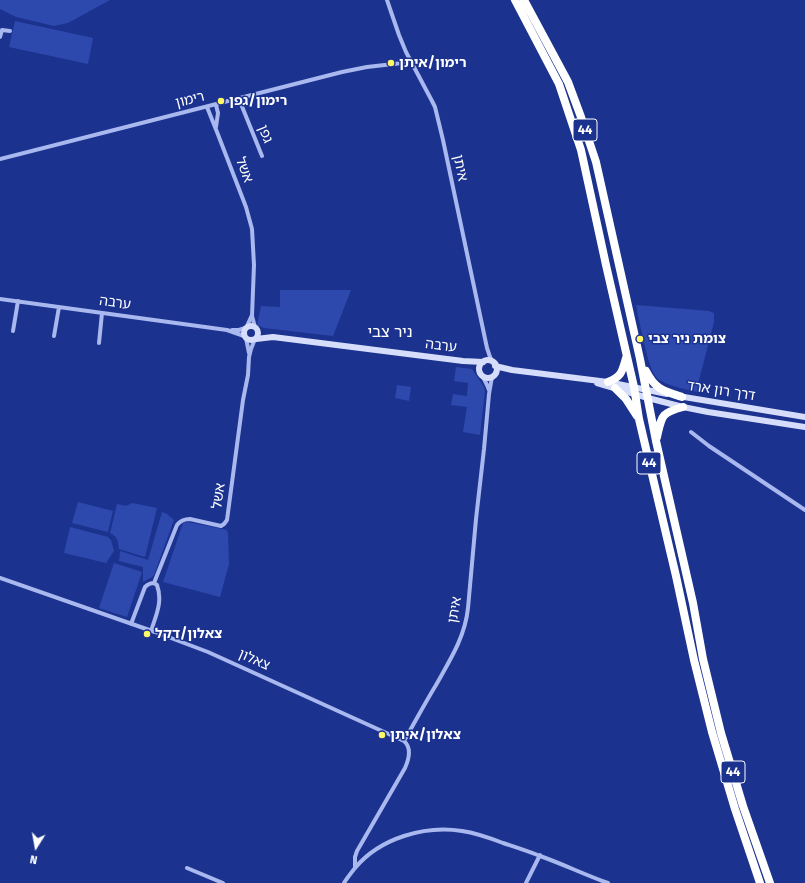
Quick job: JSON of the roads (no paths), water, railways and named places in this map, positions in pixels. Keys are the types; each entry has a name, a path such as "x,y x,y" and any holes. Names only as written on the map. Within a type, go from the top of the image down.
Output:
{"highway":[{"name":"44","path":"515,0 559,84 581,150 639,419 694,660 712,732 735,809 760,883"},
{"name":"44","path":"524,0 568,82 596,162 640,359 656,442 693,602 703,659 721,733 743,806 770,883"},
{"path":"608,382 618,377 621,373 626,355"},
{"path":"640,359 650,380 666,392 682,397"},
{"path":"615,388 626,399 639,419"},
{"path":"656,442 660,421 667,412 683,407"}],"street":[{"name":"איתן","path":"387,0 398,34 411,62 432,100 437,117 488,348 494,364"},
{"path":"0,37 2,30 10,31"},
{"name":"רימון","path":"0,159 354,70 411,62"},
{"name":"גפן","path":"239,99 262,156"},
{"name":"אשל","path":"216,105 218,113 216,127 217,132"},
{"name":"אשל","path":"207,107 248,212 252,229 254,265 252,312 256,328"},
{"name":"ערבה","path":"0,299 227,330 239,330 246,327"},
{"path":"13,331 18,301"},
{"path":"54,336 59,307"},
{"name":"אשל","path":"246,327 252,312"},
{"path":"99,343 102,313"},
{"path":"251,325 256,328 258,334 255,339 250,340 245,337 243,332 246,327 251,325"},
{"name":"ערבה","path":"256,328 273,337"},
{"name":"ערבה","path":"227,330 245,337"},
{"name":"אשל","path":"131,624 145,587 148,584 154,583 179,522 190,519 219,526 224,524 227,520 243,400 248,375 248,343 245,337"},
{"name":"ערבה","path":"255,339 273,337 463,361 483,362"},
{"name":"אשל","path":"249,357 255,339"},
{"name":"איתן","path":"483,362 486,358 488,348"},
{"name":"ערבה","path":"463,361 476,367 481,374"},
{"path":"512,370 501,372 486,378 481,374 479,367 483,362 489,361 512,370 608,382 634,391"},
{"path":"493,376 496,369 494,364"},
{"name":"איתן","path":"481,374 490,394"},
{"name":"איתן","path":"404,741 459,643 466,622 474,538 493,376"},
{"path":"578,378 615,388 634,391"},
{"name":"דרך רון ארד","path":"634,391 683,407 805,427"},
{"name":"דרך רון ארד","path":"647,394 682,397 805,417"},
{"path":"692,432 710,446 805,510"},
{"name":"צאלון","path":"0,578 212,654 404,741"},
{"path":"150,631 160,601 158,588 154,583"},
{"path":"355,867 356,852 408,761 408,745 404,741"},
{"path":"344,883 355,867 373,852 390,842 398,838 436,829 474,833 540,855 608,883"},
{"path":"526,883 540,855"},
{"path":"187,868 223,883"}],"place":[{"name":"רימון/איתן","path":"391,63"},
{"name":"רימון/גפן","path":"221,101"},
{"name":"צומת ניר צבי","path":"640,339"},
{"name":"צאלון/דקל","path":"147,634"},
{"name":"צאלון/איתן","path":"382,735"}],"district":[{"name":"ניר צבי","path":"390,333"}]}
